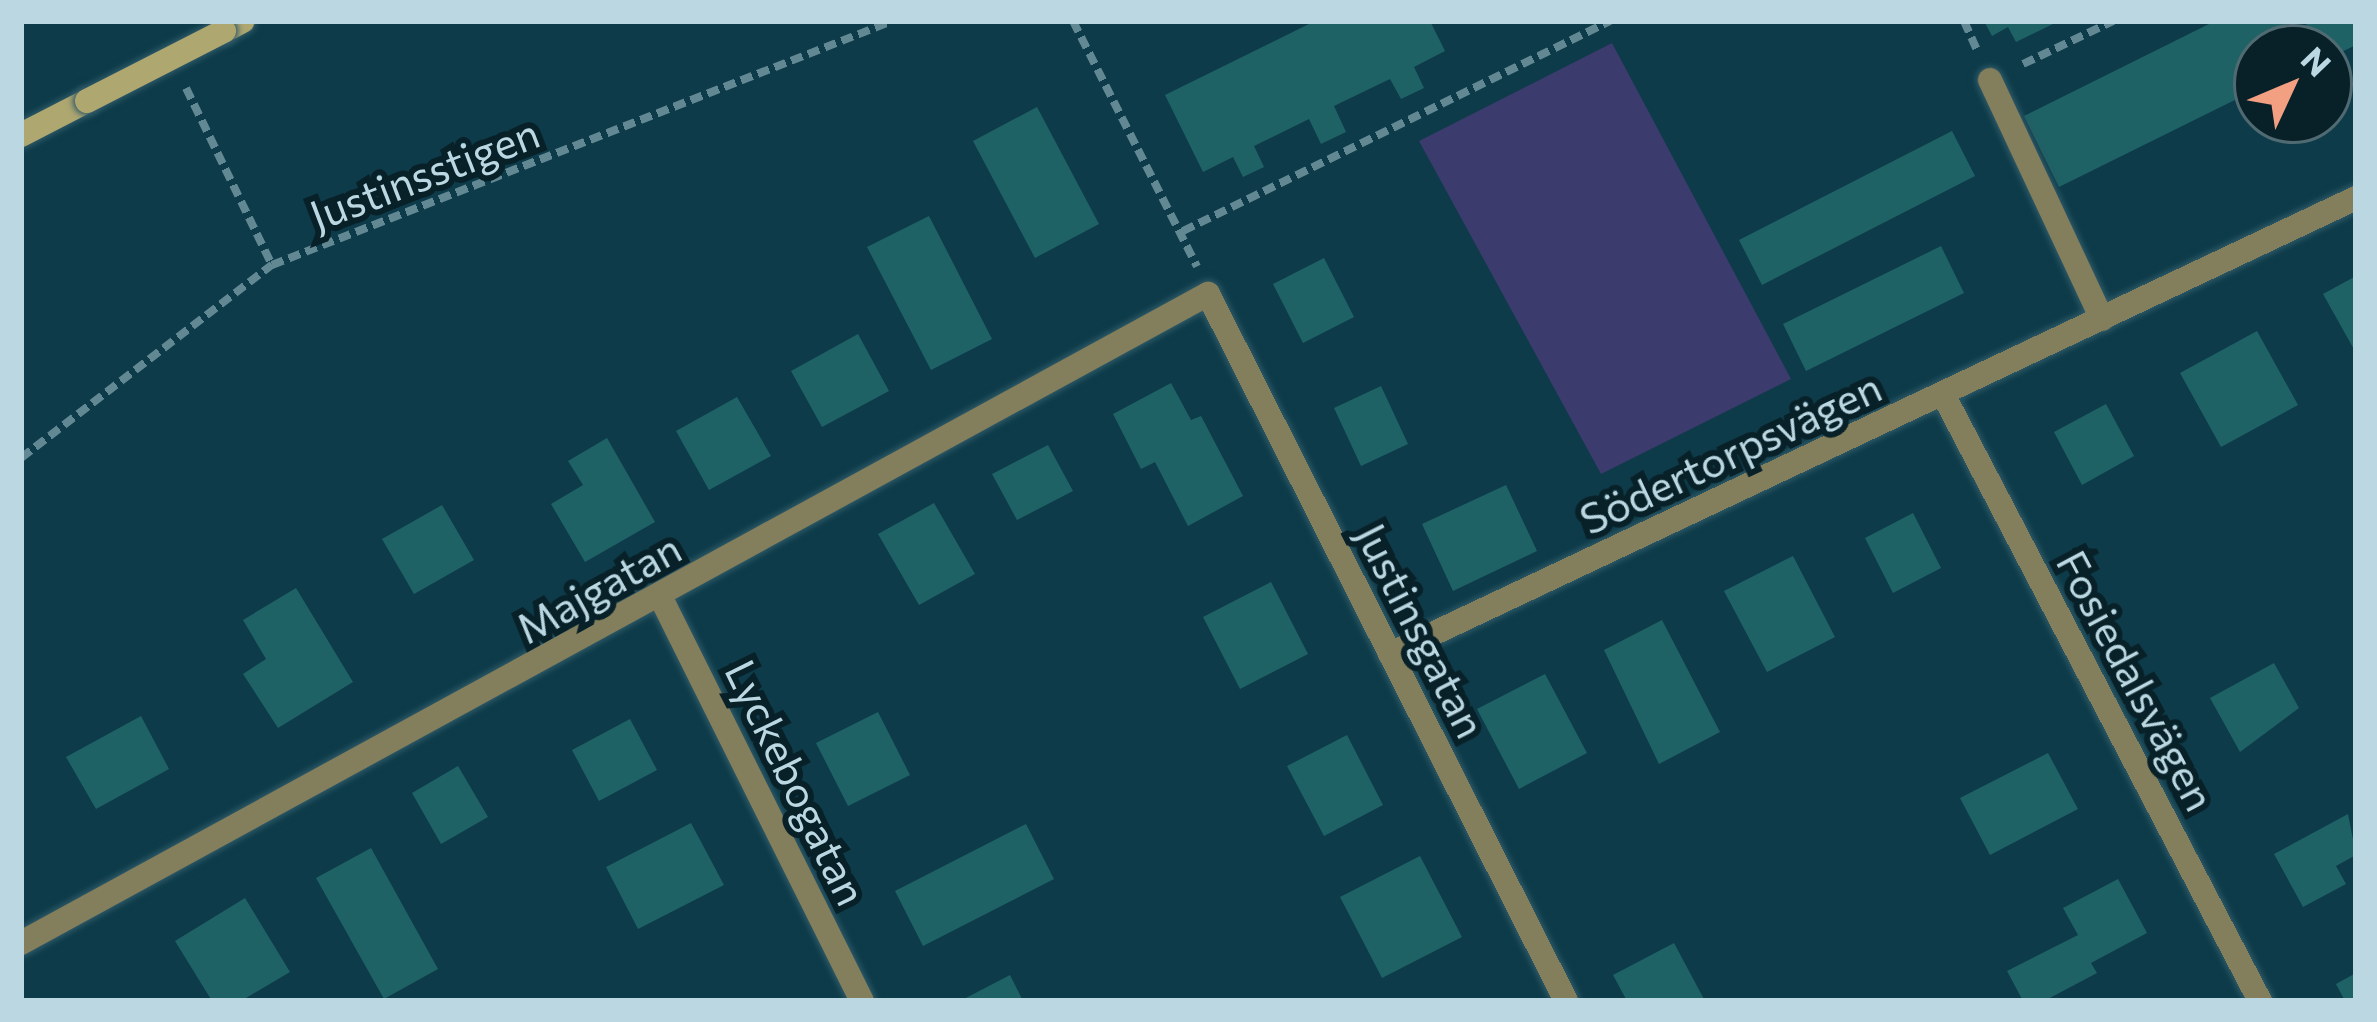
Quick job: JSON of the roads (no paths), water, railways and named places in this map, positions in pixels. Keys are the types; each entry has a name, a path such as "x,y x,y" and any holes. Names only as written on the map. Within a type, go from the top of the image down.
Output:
{"main road":[{"path":"21,135 234,26"}],"street":[{"path":"1990,80 2102,320"},
{"name":"Södertorpsvägen","path":"1390,653 2356,198"},
{"name":"Majgatan","path":"21,943 661,598 1208,294"},
{"name":"Justinsgatan","path":"1208,294 1566,1001"},
{"name":"Fosiedalsvägen","path":"1944,396 2260,1001"},
{"name":"Lyckebogatan","path":"661,598 862,1001"}]}
